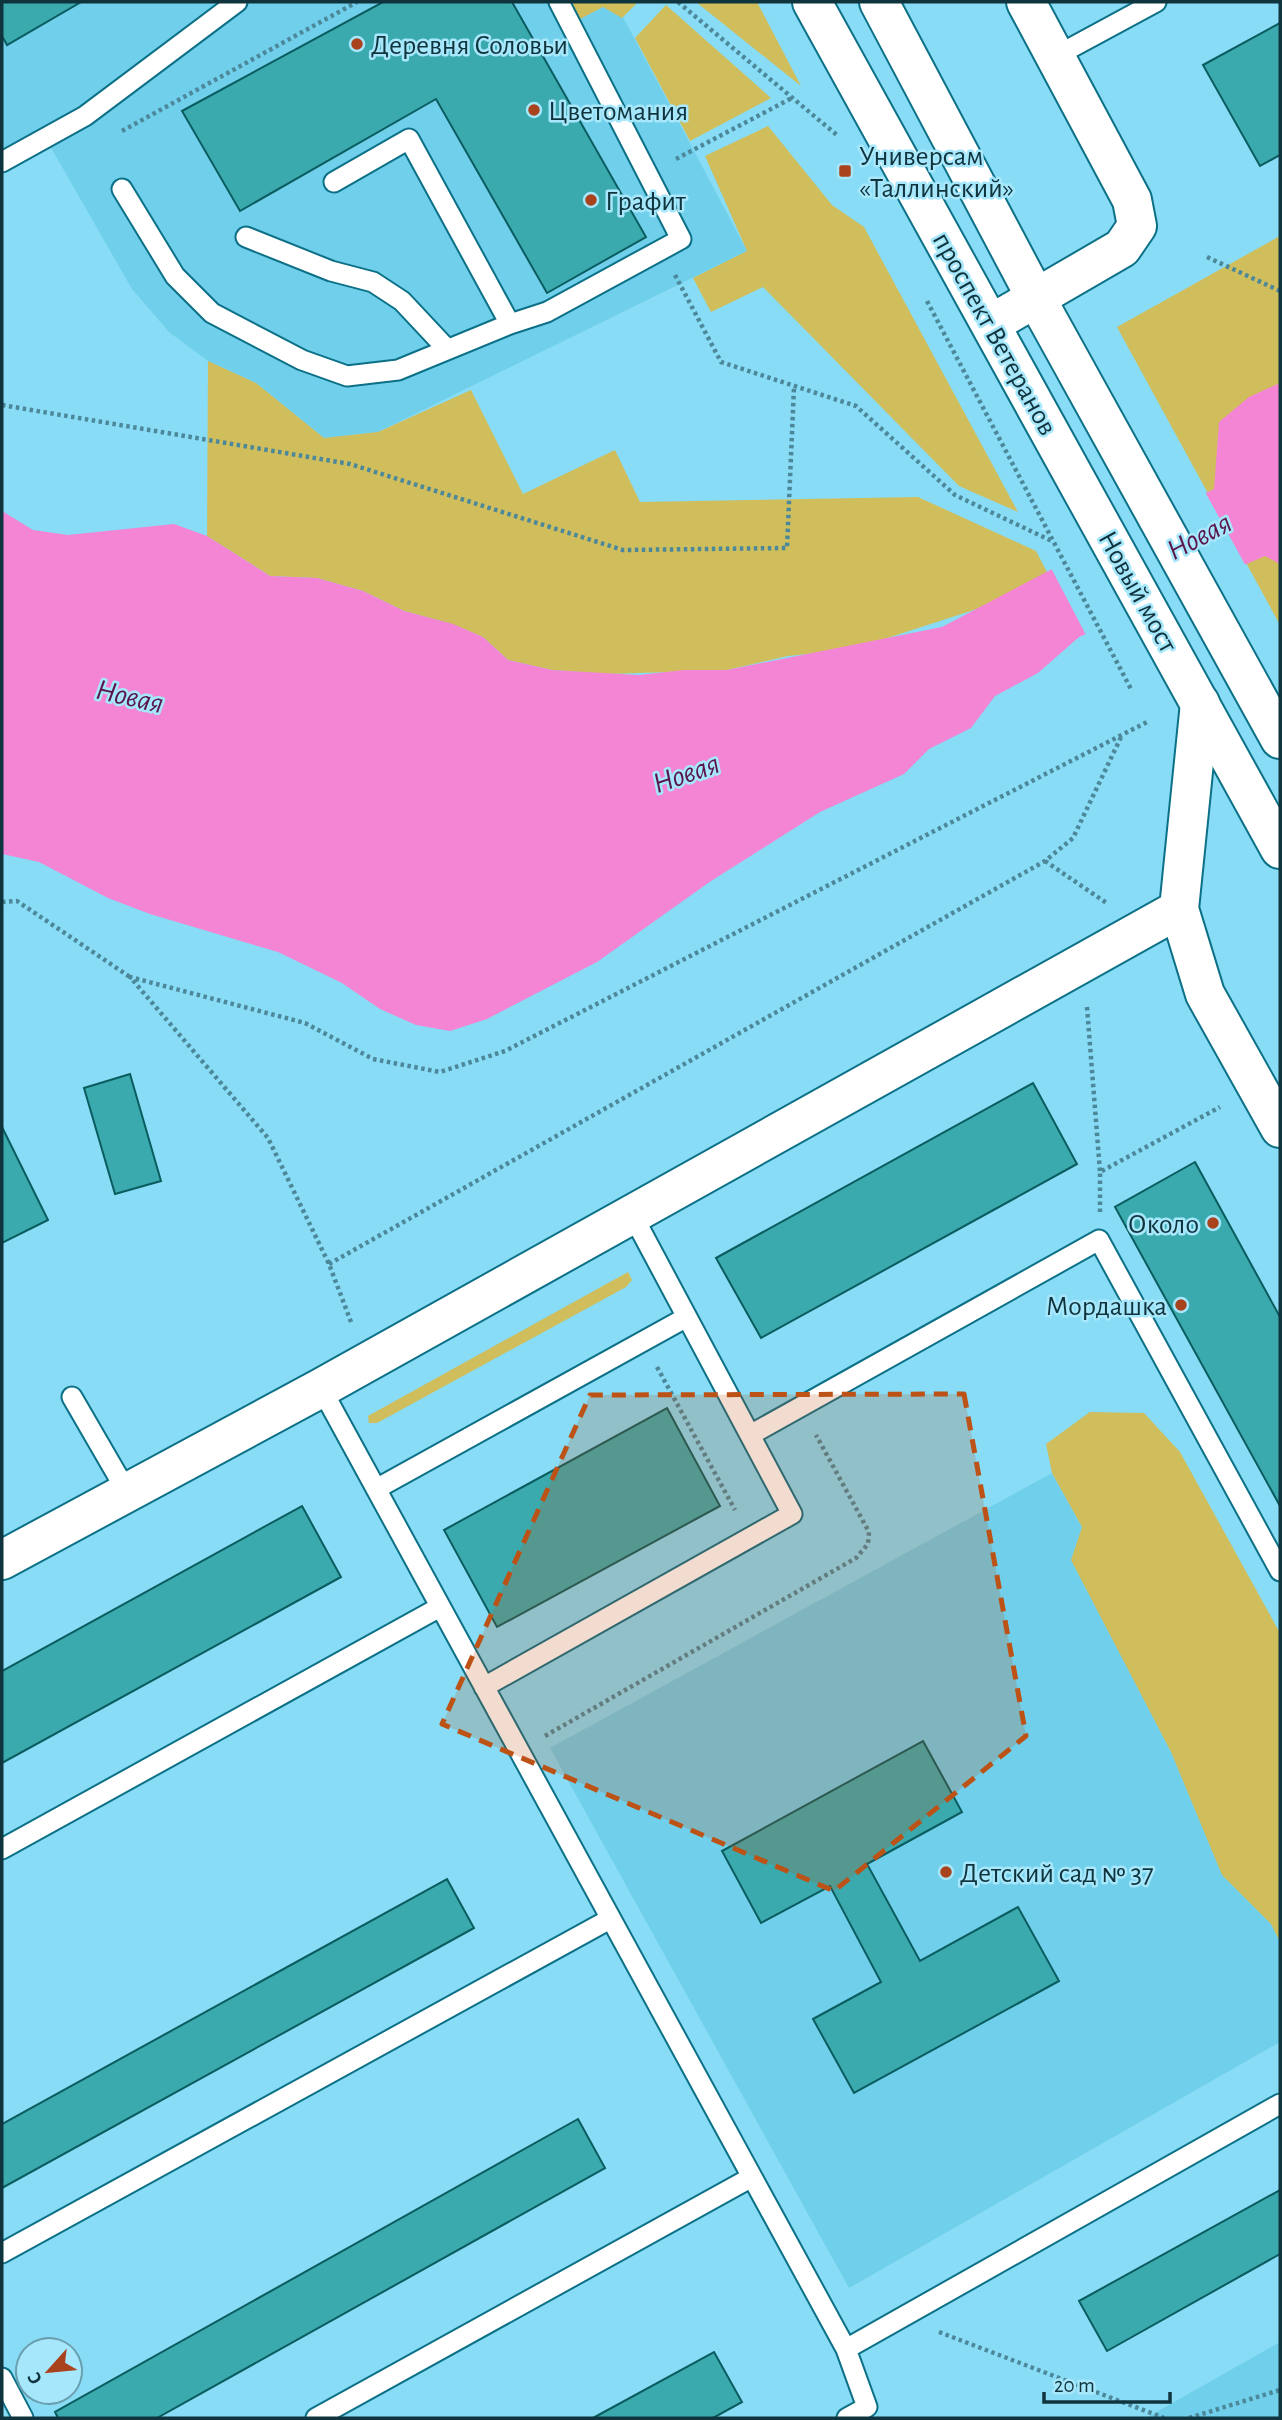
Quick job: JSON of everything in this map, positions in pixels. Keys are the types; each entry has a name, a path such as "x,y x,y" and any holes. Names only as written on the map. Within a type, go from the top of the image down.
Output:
{"street":[{"name":"проспект Ветеранов","path":"812,2 1098,517"},
{"name":"проспект Ветеранов","path":"879,2 898,19 1037,300 1143,492"},
{"path":"992,324 1122,248 1137,226 1132,200 1026,2"},
{"name":"Новый мост","path":"1143,492 1280,738"},
{"name":"Новый мост","path":"1098,517 1200,703"},
{"path":"1200,703 1280,849"},
{"path":"1200,703 1179,909 1205,994 1280,1128"},
{"path":"2,1560 633,1216 1179,909"}],"lane":[{"path":"2,162 85,116 237,2"},
{"path":"122,189 175,276 212,313 302,360 347,376 398,370 510,324 547,312 681,239 559,2"},
{"path":"1056,56 1156,2"},
{"path":"334,182 409,139 510,324"},
{"path":"246,237 331,271 373,282 402,301 447,349"},
{"path":"484,1688 792,1514 633,1216"},
{"path":"750,1435 1099,1240 1280,1571"},
{"path":"376,1489 687,1317"},
{"path":"321,1388 846,2349 870,2413 847,2418"},
{"path":"72,1397 127,1492"},
{"path":"2,1849 440,1607"},
{"path":"2,2253 610,1919"},
{"path":"846,2349 1280,2104"},
{"path":"316,2418 752,2177"},
{"path":"2,2378 23,2418"}],"path":[{"path":"192,92 357,2"},
{"path":"678,2 841,139"},
{"path":"648,174 792,98"},
{"path":"1207,257 1280,291"},
{"path":"679,282 721,362 856,406 955,495 1053,541 1132,691"},
{"path":"2,405 349,464 623,550 787,548 794,387"},
{"path":"130,977 305,1023 373,1059 439,1072 505,1051 1147,722"},
{"path":"329,1264 1045,861 1073,838 1122,734"},
{"path":"1045,861 1112,907"},
{"path":"2,902 17,901 130,977 268,1138 329,1264 351,1322"},
{"path":"1086,1006 1100,1172 1099,1240"},
{"path":"1100,1172 1221,1106"},
{"path":"643,1342 750,1538"},
{"path":"519,1751 856,1558 868,1544 869,1532 801,1406"},
{"path":"902,2317 1164,2418"},
{"path":"1189,2418 1280,2390"}],"highlighted area":[{"path":"964,1394 1026,1736 834,1891 442,1724 590,1395"}],"shaded area":[{"path":"2,2 615,2 747,251 378,432 324,438 256,383 208,361 169,332 132,289 42,132 2,154"},
{"path":"571,2 638,2 622,18 603,7 580,19"},
{"path":"696,2 757,2 801,86"},
{"path":"666,5 771,98 690,141 635,38"},
{"path":"768,126 832,205 864,227 1018,512 959,486 763,287 711,312 693,278 747,251 705,156"},
{"path":"1280,236 1280,625 1117,327"},
{"path":"208,361 256,383 324,438 378,432 471,390 523,494 615,450 640,502 918,497 1036,551 1048,574 977,609 872,643 788,656 727,670 609,674 552,670 508,660 483,637 452,624 404,611 363,591 317,578 270,576 207,536"},
{"path":"628,1272 632,1280 626,1287 377,1423 369,1423 368,1416"},
{"path":"1090,1412 1144,1413 1180,1452 1280,1633 1280,1942 1271,1924 1222,1875 1171,1752 1071,1560 1082,1527 1052,1473 1046,1444"},
{"name":"Детский сад № 37","path":"1052,1473 1280,1886 1280,2042 849,2288 550,1748"},
{"path":"1280,2342 1280,2418 1146,2418"}],"water":[{"name":"Новая","path":"1280,383 1280,564 1265,556 1079,637 1038,673 995,696 971,728 929,749 904,774 820,812 711,881 597,962 487,1019 450,1031 416,1025 380,1009 342,983 278,952 150,914 108,898 39,862 2,854 2,511 33,530 68,535 174,524 207,536 270,576 317,578 363,591 404,611 453,624 483,637 508,660 552,670 639,675 684,670 727,670 942,627 1109,539 1214,489 1219,422 1249,397"}],"pier":[{"path":"1204,490 1247,568 1087,637 1051,568 1107,536"}],"building":[{"path":"2,2 81,2 7,45 2,36"},
{"path":"383,2 512,2 646,237 547,293 436,99 240,211 182,111"},
{"path":"1280,23 1280,155 1260,166 1203,65"},
{"path":"130,1074 161,1181 115,1194 84,1088"},
{"path":"1033,1083 1077,1164 761,1338 716,1258"},
{"path":"2,1127 48,1220 2,1243"},
{"path":"1195,1162 1280,1317 1280,1506 1115,1207"},
{"path":"667,1408 720,1506 497,1627 444,1530"},
{"path":"302,1506 341,1577 2,1763 2,1671"},
{"path":"923,1741 962,1812 867,1864 920,1961 1018,1907 1059,1981 854,2093 813,2019 881,1982 830,1886 761,1923 722,1851"},
{"path":"447,1879 474,1928 2,2188 2,2124"},
{"path":"578,2119 605,2168 157,2418 58,2418 55,2412 66,2406 84,2406 84,2396"},
{"path":"1280,2190 1280,2254 1107,2351 1079,2301"},
{"path":"714,2352 742,2402 713,2418 593,2418"}],"place":[{"name":"Деревня Соловьи","path":"357,44"},
{"name":"Цветомания","path":"534,110"},
{"name":"Универсам «Таллинский»","path":"845,171"},
{"name":"Графит","path":"591,200"},
{"name":"Около","path":"1213,1223"},
{"name":"Мордашка","path":"1181,1305"},
{"name":"Детский сад № 37","path":"946,1872"}]}
